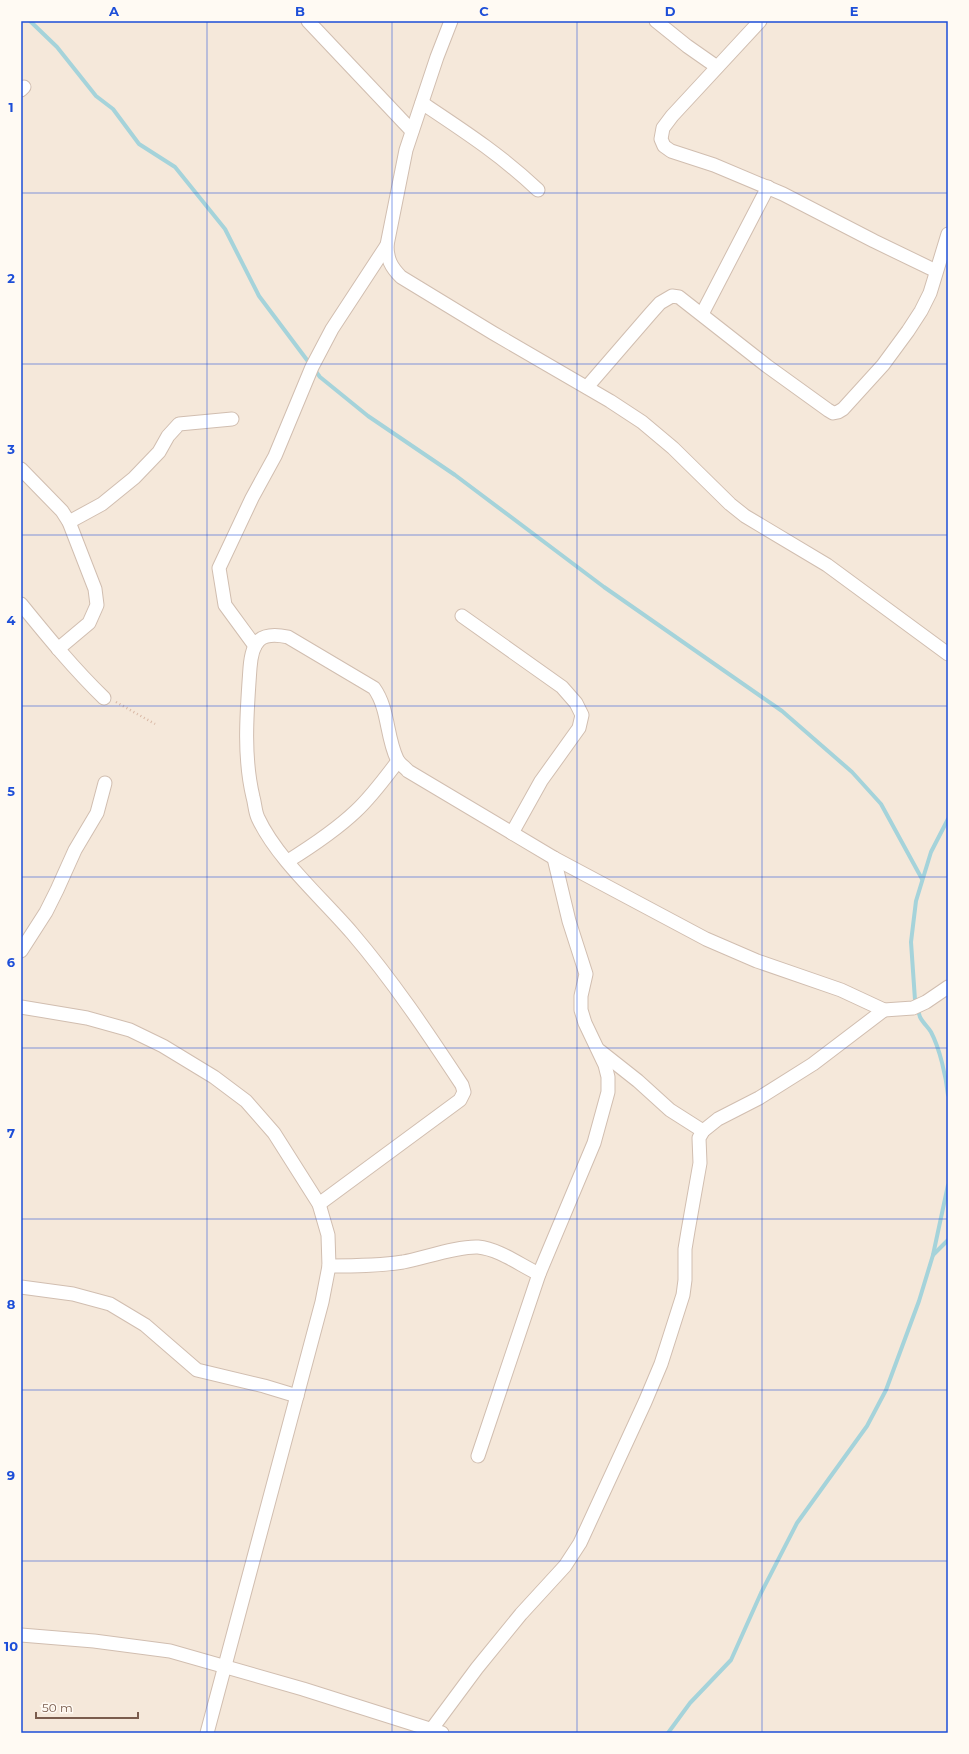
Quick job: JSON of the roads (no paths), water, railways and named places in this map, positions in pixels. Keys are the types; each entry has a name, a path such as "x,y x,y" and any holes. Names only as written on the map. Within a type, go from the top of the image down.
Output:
{"street":[{"path":"308,21 412,131"},
{"path":"452,21 437,57 404,158 387,245 387,256 392,268 401,277 642,422 673,448 730,504 745,516 827,565 948,654"},
{"path":"656,21 687,46 717,67"},
{"path":"760,21 672,116 663,128 661,139 664,146 671,152 714,165 768,187 809,206 837,222 936,271"},
{"path":"422,103 484,144 516,169 538,190"},
{"path":"702,314 768,187"},
{"path":"587,388 651,312 666,298 672,296 680,297 767,366 828,410 833,413 838,412 850,402 883,365 921,311 930,293 948,234"},
{"path":"255,646 225,606 219,568 252,498 275,456 312,367 332,329 387,245"},
{"path":"69,522 102,504 134,478 159,452 168,436 179,424 232,419"},
{"path":"21,469 62,511 69,522 95,589 97,605 89,623 58,649"},
{"path":"21,604 58,649 104,698"},
{"path":"462,616 562,687 576,703 582,715 579,728 541,781 512,833"},
{"path":"319,1204 460,1100 464,1092 462,1085 400,993 351,932 288,861 268,835 258,817 250,784 246,750 247,710 251,657 255,646 260,639 267,635 276,634 288,637 362,679 374,688 380,696 393,748 398,761 408,771 554,858 706,939 757,961 841,990 884,1010 913,1008 926,1002 948,988"},
{"path":"288,861 326,837 357,811 372,795 398,761"},
{"path":"21,951 46,912 72,856 97,813 105,783"},
{"path":"478,1456 539,1274 594,1143 608,1092 608,1077 581,1010 581,996 586,974 569,921 554,858"},
{"path":"21,1007 87,1018 130,1030 163,1046 214,1077 246,1101 274,1133 319,1204 328,1235 329,1266 322,1302 226,1667 207,1733"},
{"path":"21,1635 94,1641 163,1650 226,1667 437,1731 477,1668 521,1614 565,1566 580,1543 645,1402 661,1364 683,1295 687,1237 700,1163 699,1138 703,1131 718,1119 759,1098 813,1064 884,1010"},
{"path":"598,1050 638,1081 670,1110 703,1131"},
{"path":"329,1266 389,1264 477,1247 500,1254 539,1274"},
{"path":"21,1287 73,1294 110,1304 145,1325 197,1370 264,1386 297,1396"}],"waterway":[{"path":"30,21 57,47 96,96 113,109 139,144 175,167 225,229 259,296 310,364"},
{"path":"314,369 320,377 368,416 455,475 604,587 782,711 852,772 881,804 922,879"},
{"path":"948,819 931,852 916,901 911,942 915,1000 920,1017 931,1032 937,1046 948,1095"},
{"path":"668,1733 690,1703 731,1660 761,1593 797,1523 867,1426 886,1390 919,1301 933,1255 948,1185"},
{"path":"933,1255 948,1240"}]}
